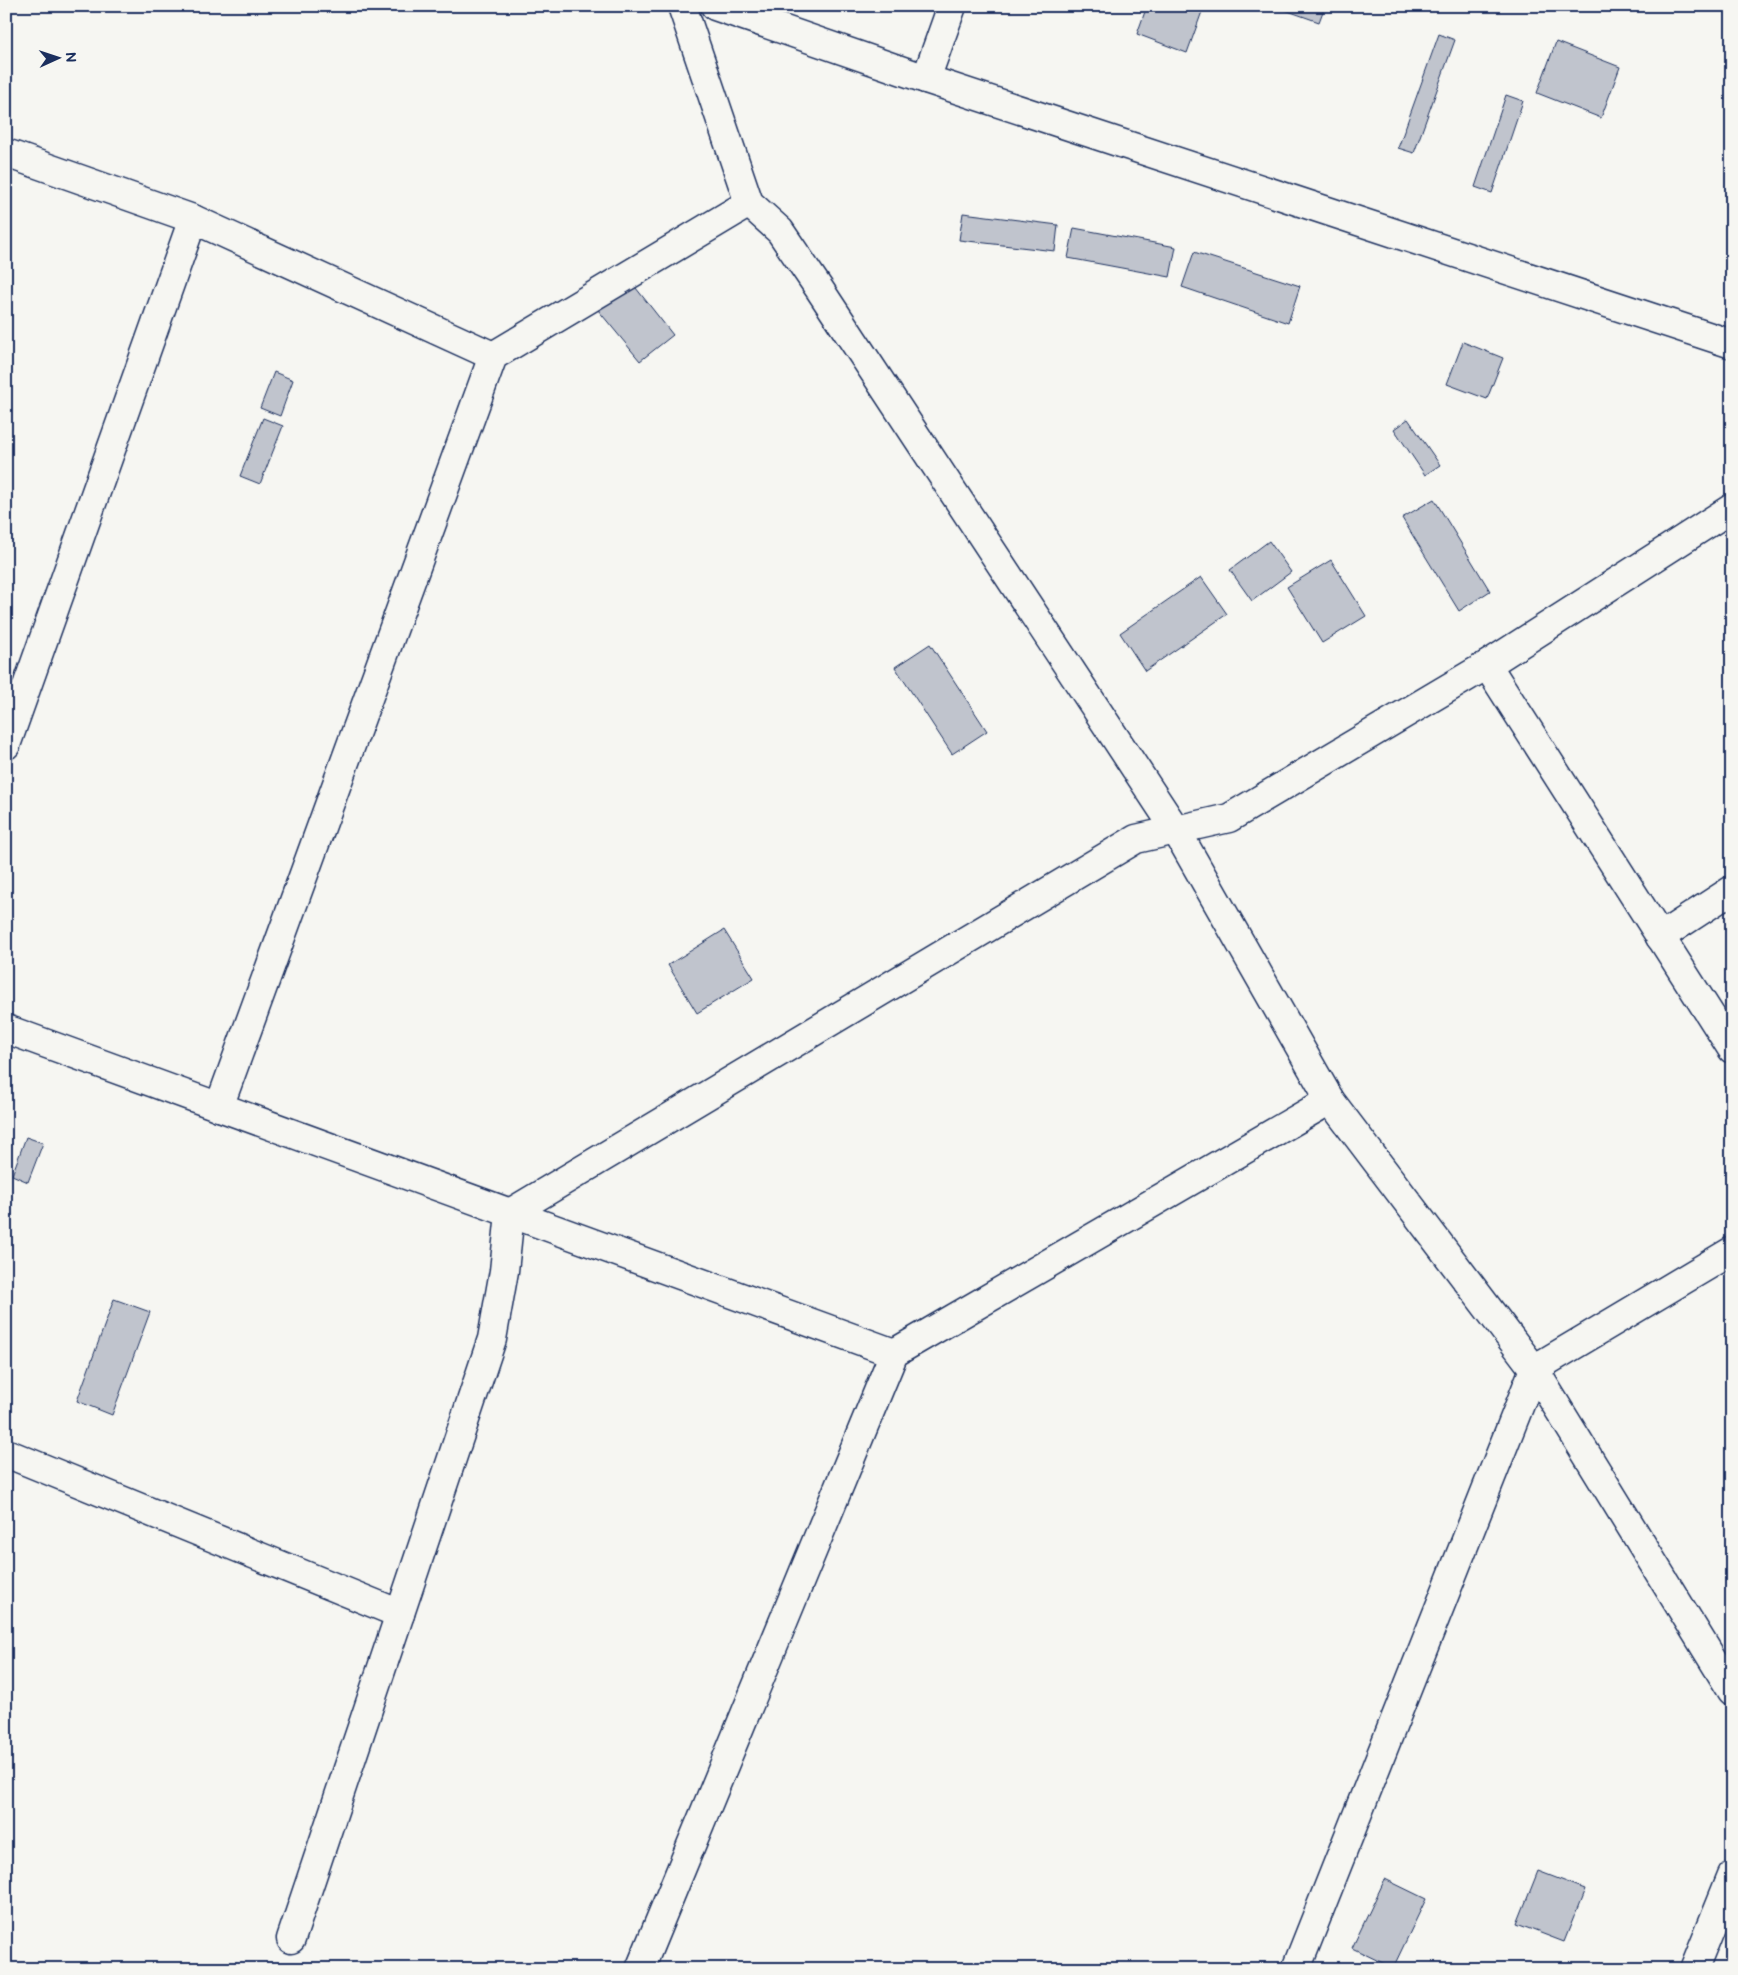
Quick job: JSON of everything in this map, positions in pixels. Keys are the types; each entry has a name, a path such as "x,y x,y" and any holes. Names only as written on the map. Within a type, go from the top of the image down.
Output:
{"street":[{"path":"682,6 749,203 780,231 1176,830 1330,1100 1534,1369 1732,1691"},
{"path":"714,6 926,80 1732,344"},
{"path":"926,80 952,6"},
{"path":"6,153 193,219 493,356"},
{"path":"219,1107 493,356 749,203"},
{"path":"6,745 193,219"},
{"path":"510,1213 1136,839 1229,818 1487,665 1732,508"},
{"path":"1487,665 1732,1049"},
{"path":"1660,937 1732,890"},
{"path":"6,1029 894,1353"},
{"path":"640,1969 894,1353 1330,1100"},
{"path":"291,1939 492,1339 504,1271 510,1213"},
{"path":"1296,1969 1534,1369 1732,1251"},
{"path":"6,1453 400,1614"},
{"path":"1694,1969 1732,1875"}],"building":[{"path":"1147,6 1204,6 1187,53 1137,34"},
{"path":"1287,6 1325,6 1319,22 1285,10"},
{"path":"1439,34 1455,40 1414,153 1398,148"},
{"path":"1556,42 1620,67 1601,118 1537,93"},
{"path":"1506,95 1523,101 1492,193 1475,187"},
{"path":"963,213 1058,225 1055,251 959,240"},
{"path":"1074,228 1176,247 1170,277 1068,258"},
{"path":"1194,252 1300,286 1288,323 1182,287"},
{"path":"632,283 673,335 640,361 598,310"},
{"path":"1463,342 1503,358 1487,399 1447,384"},
{"path":"274,372 293,380 280,416 260,408"},
{"path":"263,418 283,426 260,484 240,476"},
{"path":"1408,419 1440,465 1425,475 1394,429"},
{"path":"1434,499 1490,591 1459,611 1402,518"},
{"path":"1269,541 1291,572 1252,601 1230,570"},
{"path":"1331,560 1366,616 1322,643 1287,587"},
{"path":"1201,577 1227,614 1145,671 1120,633"},
{"path":"930,644 987,731 952,754 895,667"},
{"path":"724,930 754,978 697,1013 668,965"},
{"path":"26,1137 43,1143 28,1182 12,1175"},
{"path":"114,1299 150,1312 112,1415 77,1401"},
{"path":"1538,1871 1585,1889 1564,1942 1517,1924"},
{"path":"1385,1879 1426,1899 1393,1968 1352,1948"}]}
